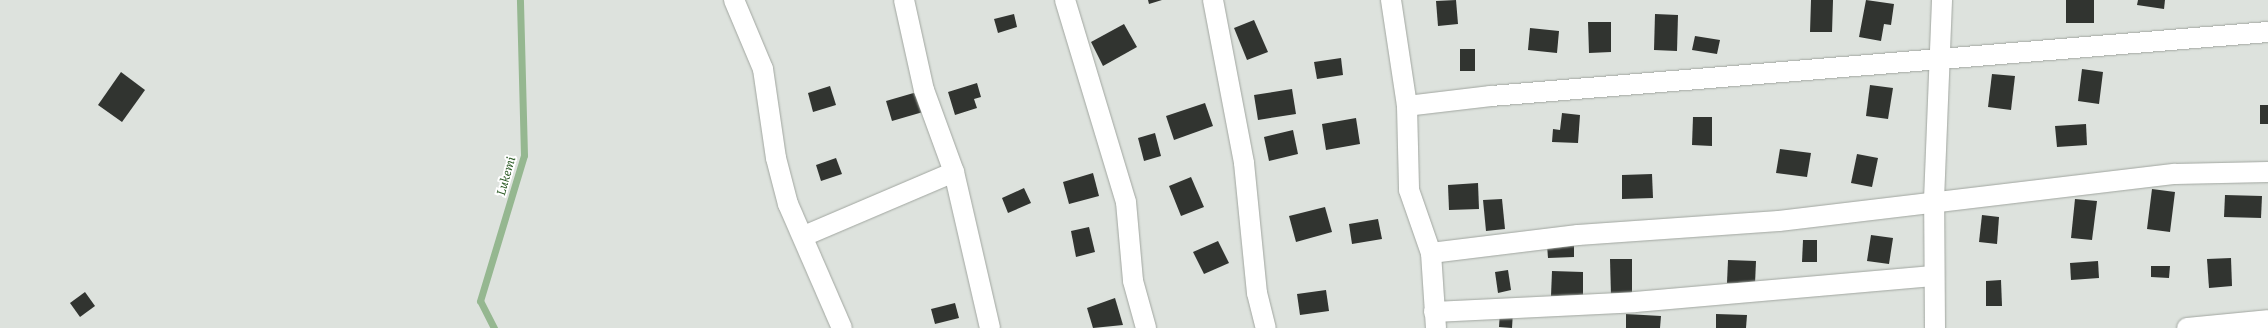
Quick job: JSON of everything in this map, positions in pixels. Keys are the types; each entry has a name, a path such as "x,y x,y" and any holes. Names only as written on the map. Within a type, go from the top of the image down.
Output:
{"street":[{"path":"734,0 763,70 776,158 788,204 804,236 842,328"},
{"path":"904,0 924,90 954,172 990,328"},
{"path":"1065,0 1126,202 1132,280 1146,328"},
{"path":"1214,0 1244,163 1257,293 1266,328"},
{"path":"1391,0 1407,106 1409,190 1431,253 1435,320 1933,276"},
{"path":"1935,328 1933,276 1934,200 1942,0"},
{"path":"1407,106 1940,58 2268,32"},
{"path":"804,236 954,172"},
{"path":"1431,253 1578,235 1779,221 1934,200 2175,174 2268,172"},
{"path":"2187,328 2268,320"}],"building":[{"path":"1148,0 1162,0 1149,4"},
{"path":"1456,0 1458,24 1438,26 1436,1"},
{"path":"1811,0 1833,0 1832,32 1810,32"},
{"path":"1866,0 1894,4 1891,25 1884,24 1881,41 1859,37"},
{"path":"2066,0 2094,0 2094,23 2066,23"},
{"path":"2138,0 2165,0 2164,9 2137,5"},
{"path":"1014,14 1017,27 998,33 994,19"},
{"path":"1655,14 1678,15 1677,51 1654,50"},
{"path":"1254,20 1268,52 1247,60 1234,28"},
{"path":"1588,22 1611,22 1611,52 1589,53"},
{"path":"1124,24 1137,47 1103,66 1091,42"},
{"path":"1530,28 1559,31 1557,53 1528,50"},
{"path":"1695,36 1720,40 1717,54 1692,50"},
{"path":"1460,49 1475,49 1475,71 1460,71"},
{"path":"1341,58 1343,75 1317,79 1314,62"},
{"path":"2082,69 2103,72 2099,104 2078,101"},
{"path":"121,72 145,90 122,122 98,105"},
{"path":"1992,74 2015,76 2011,110 1988,107"},
{"path":"977,83 981,97 974,99 977,108 955,115 948,92"},
{"path":"1870,85 1893,88 1888,119 1866,116"},
{"path":"830,86 836,105 813,112 808,93"},
{"path":"1292,89 1296,114 1258,120 1254,95"},
{"path":"917,92 923,112 892,121 886,101"},
{"path":"1205,103 1213,126 1174,140 1166,116"},
{"path":"2260,105 2268,105 2268,124 2260,124"},
{"path":"1562,113 1580,115 1578,143 1552,142 1553,129 1560,130"},
{"path":"1693,117 1712,117 1712,146 1692,145"},
{"path":"1356,118 1360,144 1326,150 1322,124"},
{"path":"2086,124 2087,145 2057,147 2055,126"},
{"path":"1293,130 1298,154 1269,161 1264,137"},
{"path":"1155,133 1161,156 1144,161 1138,138"},
{"path":"1780,149 1811,153 1807,177 1776,173"},
{"path":"1857,154 1878,158 1872,187 1851,183"},
{"path":"836,158 842,174 821,181 816,165"},
{"path":"1093,173 1099,196 1069,204 1063,182"},
{"path":"1652,174 1653,198 1622,199 1622,175"},
{"path":"1191,177 1204,207 1181,216 1169,186"},
{"path":"1478,183 1479,209 1449,210 1448,185"},
{"path":"1024,188 1031,203 1008,213 1002,198"},
{"path":"2152,189 2175,192 2170,232 2147,229"},
{"path":"2225,195 2262,196 2261,218 2224,217"},
{"path":"1502,199 1505,229 1486,231 1483,200"},
{"path":"2075,199 2097,201 2092,240 2071,238"},
{"path":"1325,207 1332,232 1296,242 1289,216"},
{"path":"1982,215 1999,217 1997,244 1979,242"},
{"path":"1378,219 1382,239 1352,244 1349,224"},
{"path":"1089,227 1095,252 1076,257 1071,231"},
{"path":"1871,235 1893,238 1889,264 1867,261"},
{"path":"1803,240 1817,240 1817,262 1802,262"},
{"path":"1218,241 1229,263 1204,274 1193,252"},
{"path":"1574,243 1574,257 1548,258 1547,245"},
{"path":"2231,258 2232,286 2209,288 2207,259"},
{"path":"1610,259 1632,259 1632,295 1611,296"},
{"path":"1728,260 1756,261 1755,284 1727,283"},
{"path":"2098,261 2099,278 2071,280 2070,263"},
{"path":"2151,266 2170,266 2169,278 2151,277"},
{"path":"1508,270 1511,290 1498,293 1495,272"},
{"path":"1552,271 1583,272 1583,297 1551,296"},
{"path":"2001,280 2002,306 1986,306 1986,281"},
{"path":"1326,290 1329,311 1300,315 1297,294"},
{"path":"85,292 95,306 80,317 70,303"},
{"path":"1115,298 1123,325 1093,328 1087,308"},
{"path":"955,303 959,318 935,324 931,309"},
{"path":"1500,310 1513,311 1512,328 1499,327"},
{"path":"1626,314 1661,316 1660,328 1626,328"},
{"path":"1716,314 1747,315 1746,328 1716,328"}],"waterway":[{"name":"Lukemi","path":"494,328 480,301 524,155 520,0"}]}
